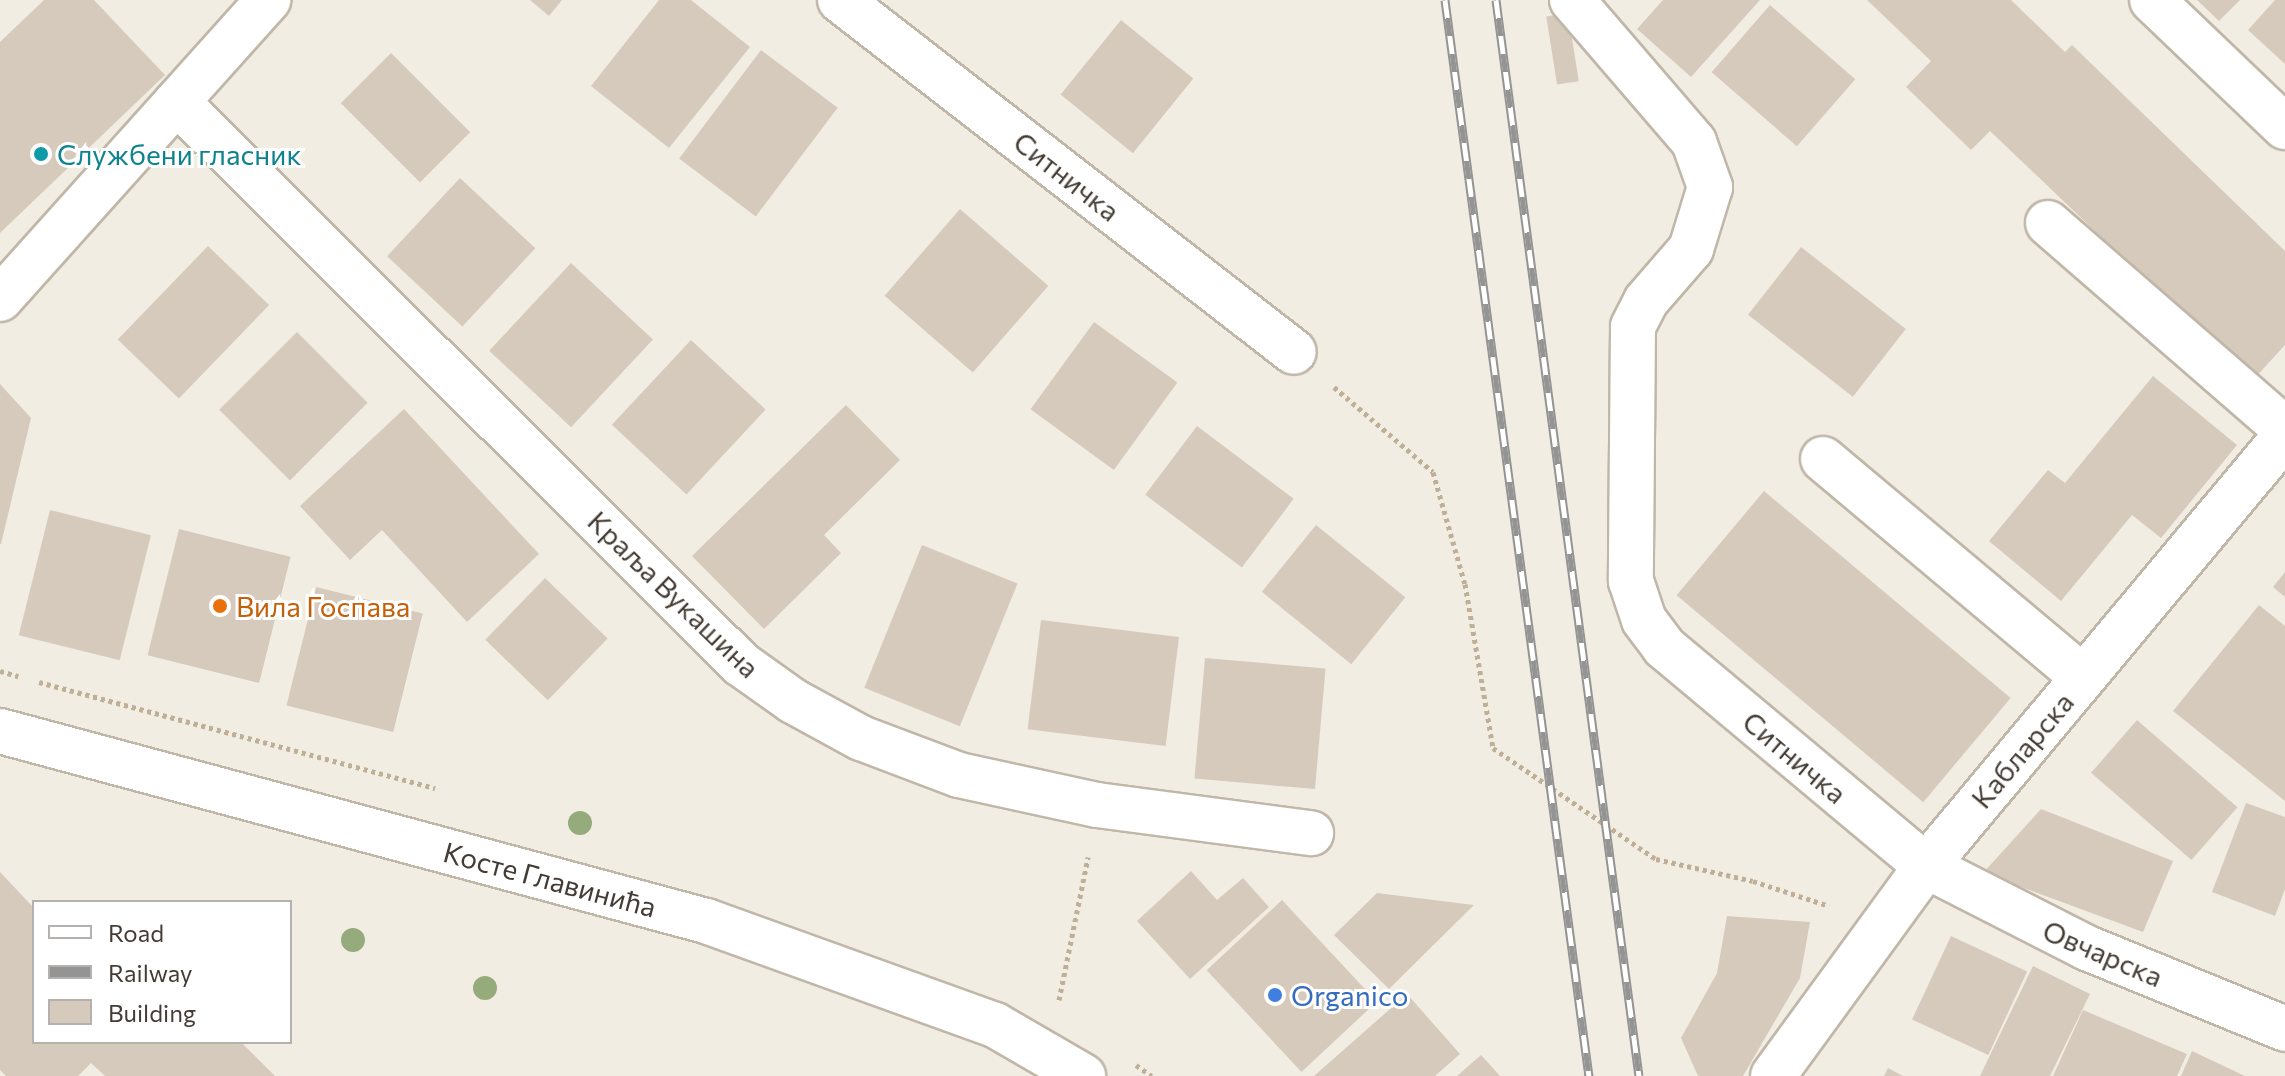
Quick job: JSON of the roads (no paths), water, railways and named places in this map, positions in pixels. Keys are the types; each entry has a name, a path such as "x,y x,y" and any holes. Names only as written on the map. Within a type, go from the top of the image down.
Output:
{"street":[{"path":"0,299 268,0"},
{"name":"Ситничка","path":"840,0 1294,352"},
{"name":"Ситничка","path":"1572,0 1694,142 1710,187 1691,249 1646,301 1633,327 1631,581 1644,620 1664,647 1926,866"},
{"path":"2152,0 2285,127"},
{"name":"Краља Вукашина","path":"177,102 741,664 793,701 861,738 959,775 1097,805 1311,833"},
{"path":"2048,223 2285,429"},
{"name":"Кабларска","path":"1773,1076 1926,866 2285,436"},
{"path":"1823,459 2083,677"},
{"name":"Косте Главинића","path":"0,731 706,921 995,1025 1083,1076"},
{"name":"Овчарска","path":"1926,866 2087,948 2285,1029"}],"railway":[{"path":"1445,0 1589,1076"},
{"path":"1496,0 1639,1076"}],"place":[{"name":"Службени гласник","path":"41,154"},
{"name":"Вила Госпава","path":"220,606"},
{"name":"Organico","path":"1275,995"}]}
